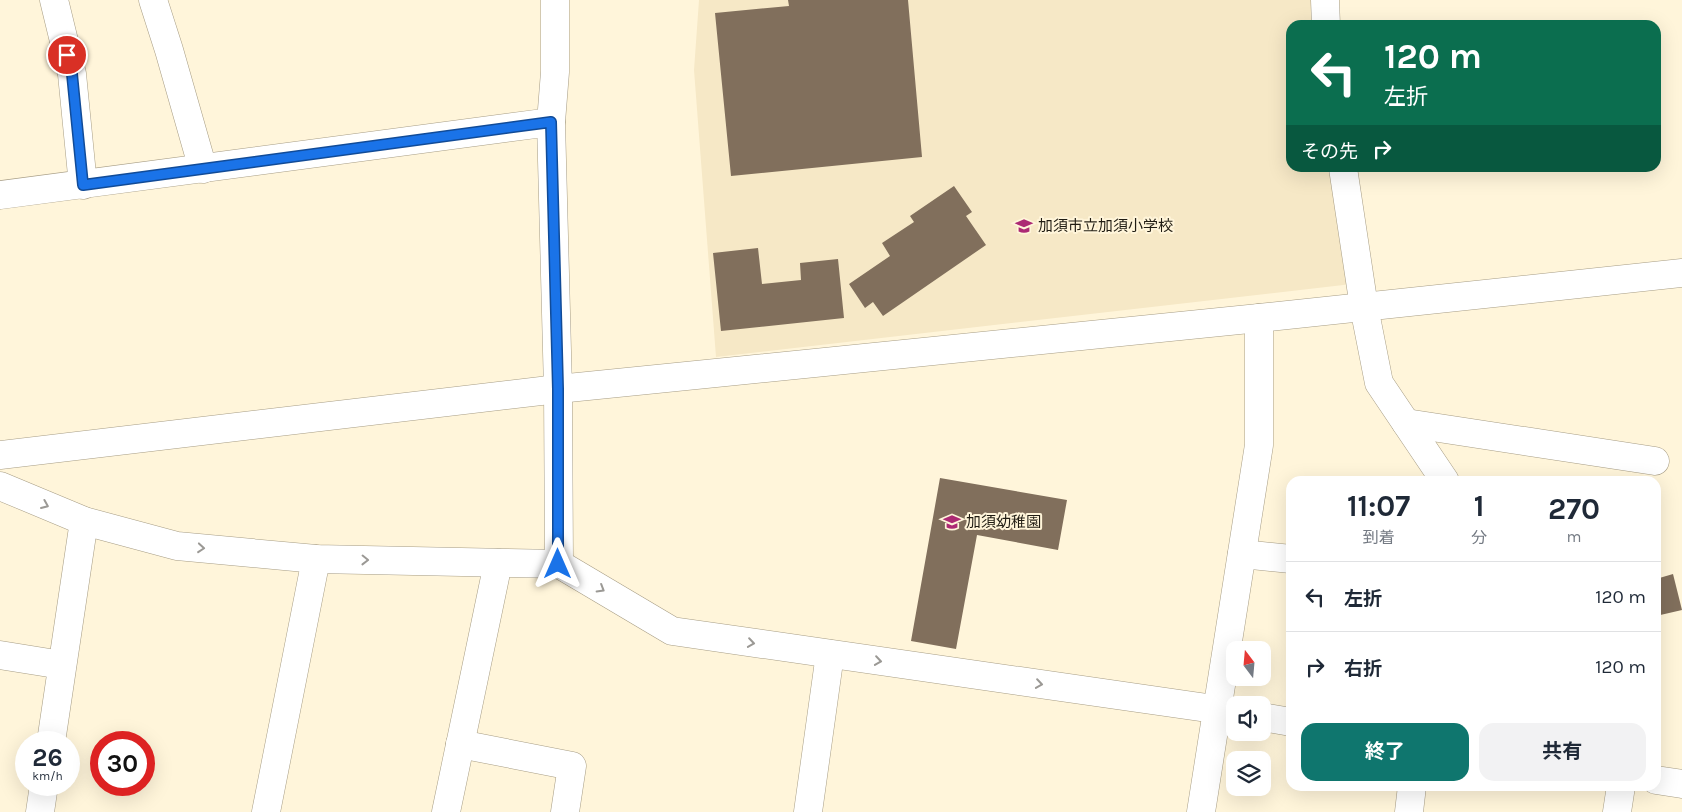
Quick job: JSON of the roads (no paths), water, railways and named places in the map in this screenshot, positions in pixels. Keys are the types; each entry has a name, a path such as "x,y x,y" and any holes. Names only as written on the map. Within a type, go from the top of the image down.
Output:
{"street":[{"path":"54,0 72,74 83,185"},
{"path":"153,0 203,169"},
{"path":"555,0 555,72 551,122 558,389 558,564"},
{"path":"1325,0 1326,20"},
{"path":"0,195 551,122"},
{"path":"1344,172 1364,306 1380,383 1442,476"},
{"path":"0,455 558,389 1682,273"},
{"path":"1228,696 1242,554 1259,445 1259,318"},
{"path":"1406,423 1655,461"},
{"path":"0,486 84,521 177,546 316,559 558,564 672,631 1226,711 1201,812"},
{"path":"53,731 84,521"},
{"path":"1242,554 1286,558"},
{"path":"266,812 316,559"},
{"path":"446,812 498,563"},
{"path":"808,812 830,654"},
{"path":"0,655 62,665"},
{"path":"1271,719 1286,721"},
{"path":"460,744 572,766 565,812"},
{"path":"1661,781 1682,784"},
{"path":"1409,812 1411,791"},
{"path":"1617,812 1620,791"},
{"path":"40,812 42,796"}],"place":[{"name":"加須市立加須小学校","path":"1024,226"},
{"name":"加須幼稚園","path":"952,522"}]}
